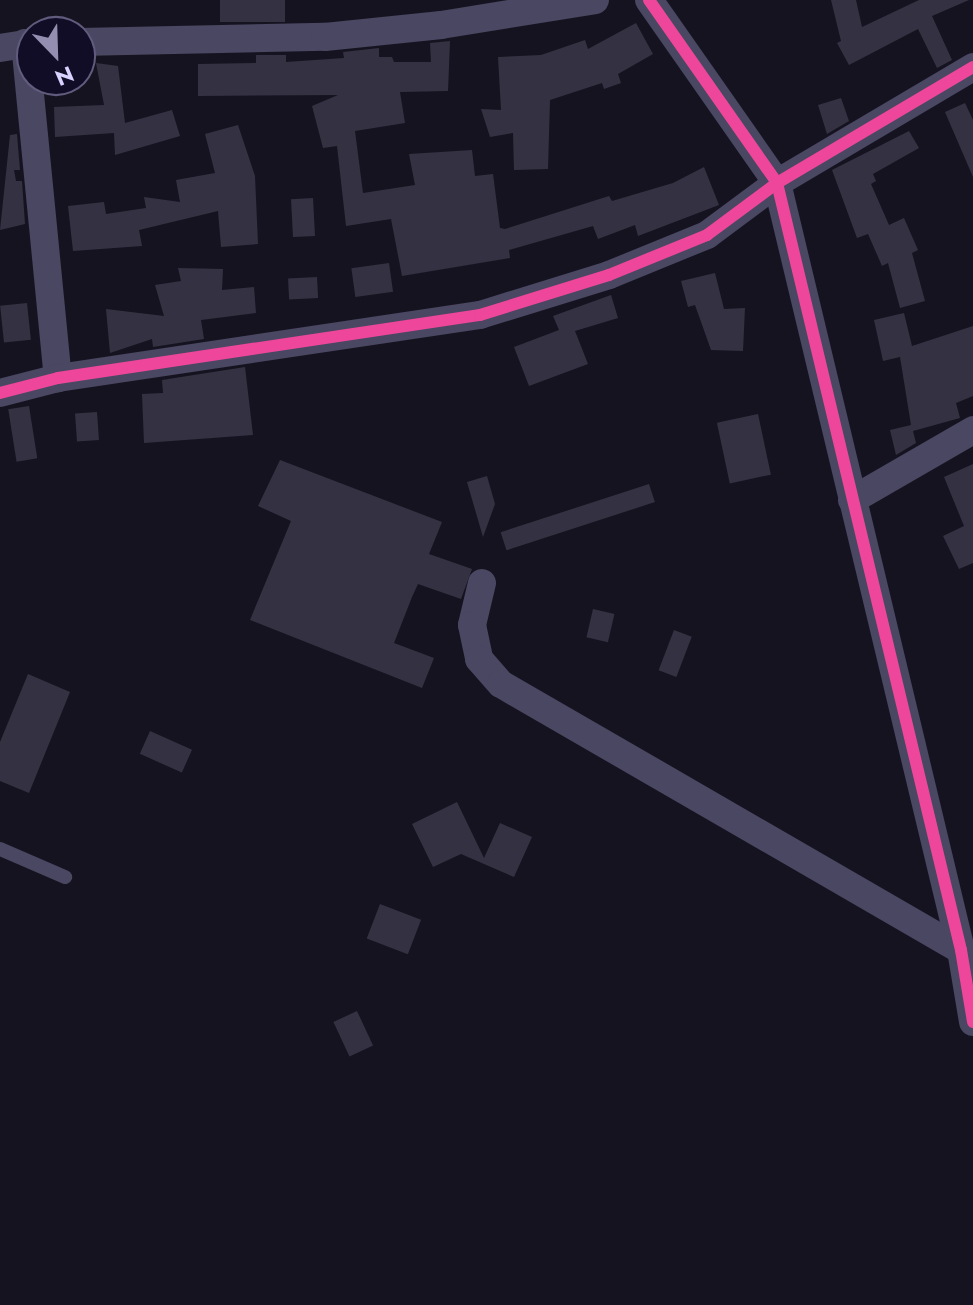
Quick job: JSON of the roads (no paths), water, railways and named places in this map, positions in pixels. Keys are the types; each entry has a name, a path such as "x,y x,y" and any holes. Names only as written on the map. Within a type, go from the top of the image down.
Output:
{"street":[{"path":"96,42 325,37 441,25 595,0"},
{"path":"649,0 777,183 961,950 973,1022"},
{"path":"0,393 58,378 480,315 609,275 707,235 777,183 973,67"},
{"path":"25,96 58,378"},
{"path":"852,500 973,430"},
{"path":"482,583 472,625 479,659 501,684 961,950"}],"lane":[{"path":"0,849 65,877"}]}
